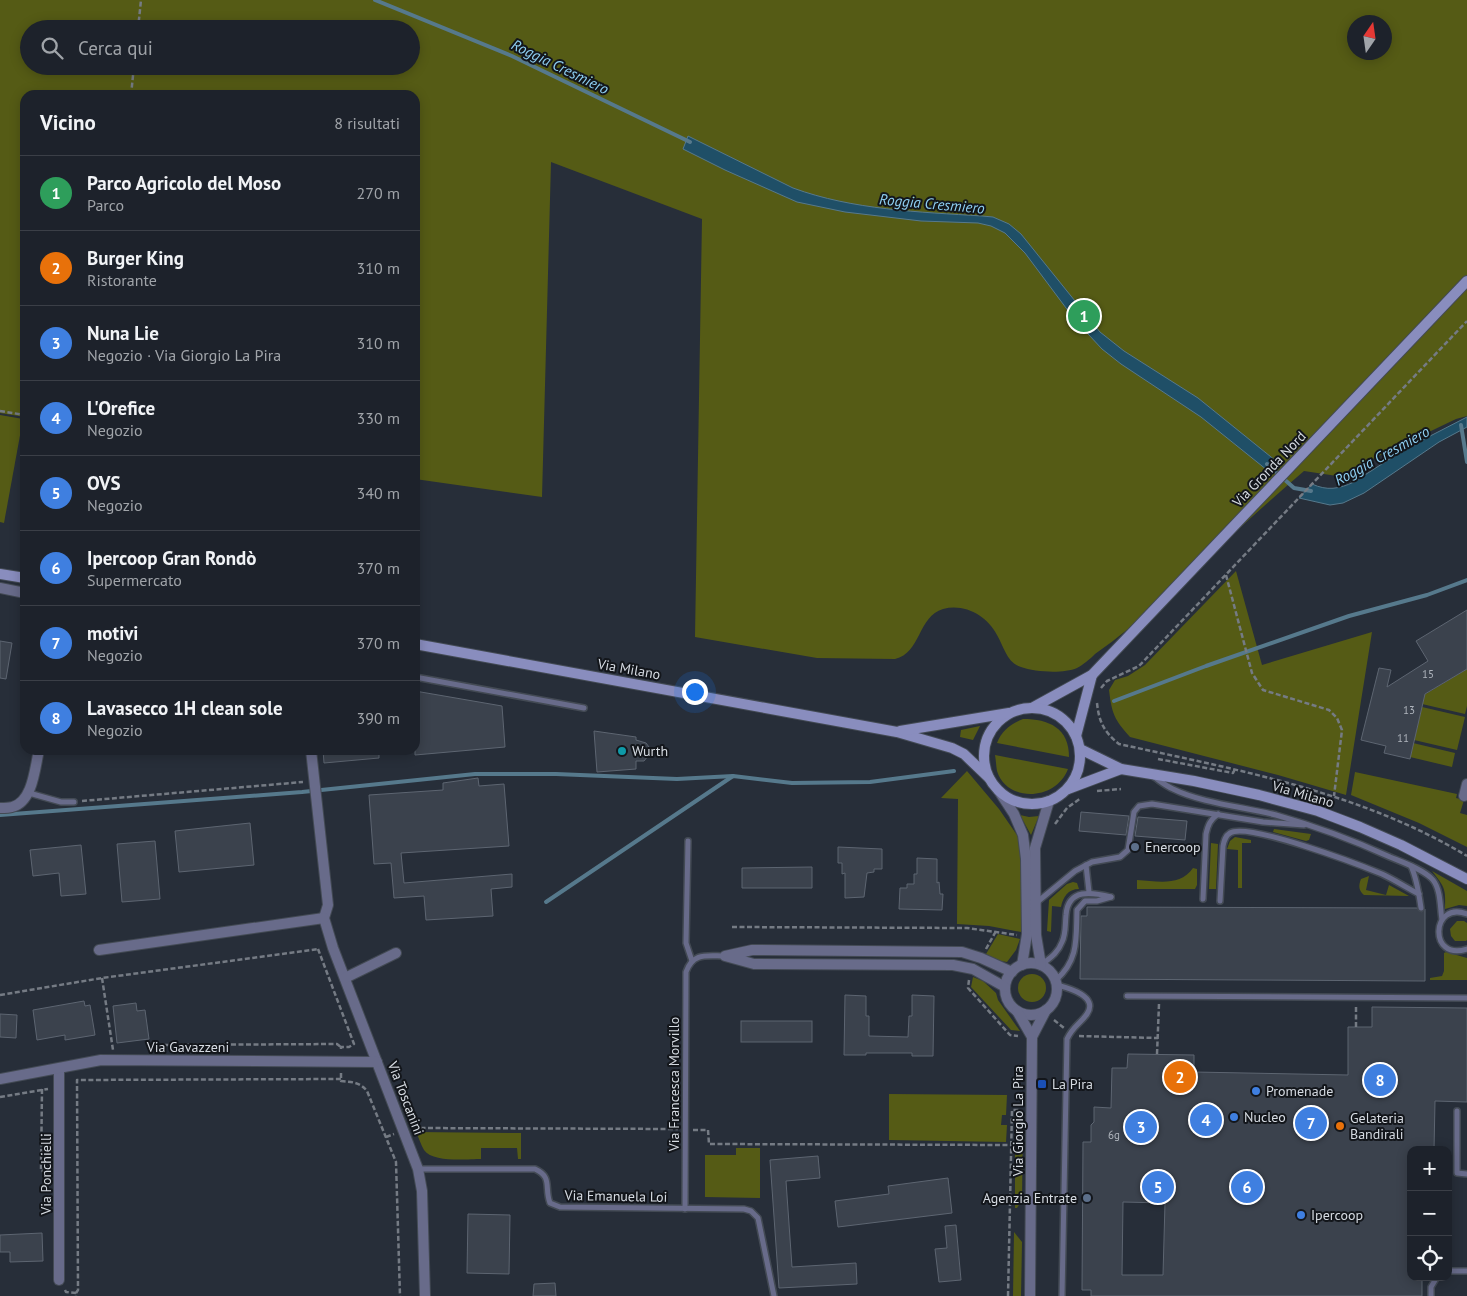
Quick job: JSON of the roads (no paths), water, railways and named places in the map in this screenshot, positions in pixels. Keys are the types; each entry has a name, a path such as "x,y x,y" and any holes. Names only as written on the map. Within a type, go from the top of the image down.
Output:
{"main road":[{"name":"Via Gronda Nord","path":"1032,708 1092,675 1467,281"},
{"path":"0,574 20,577"},
{"name":"Via Milano","path":"420,645 897,732 952,748 964,754 989,778 999,791 1010,799 1023,804 1049,801 1068,789 1121,769"},
{"name":"Via Gronda Nord","path":"1076,736 1092,675"},
{"path":"1032,708 1045,710 1058,716 1076,736 1080,749 1080,760 1078,771 1068,789"},
{"name":"Via Milano","path":"897,732 1013,713 1032,708"},
{"name":"Via Milano","path":"989,778 985,766 984,753 987,740 993,728 1002,719 1013,713"},
{"name":"Via Milano","path":"1080,749 1121,769 1194,781 1318,811 1401,845 1467,879"}],"street":[{"path":"0,588 20,592"},
{"path":"0,808 14,807 29,793 38,755"},
{"name":"Via Toscanini","path":"312,755 328,905 324,918 333,948 418,1169 422,1191 425,1296"},
{"path":"1464,796 1467,784"},
{"path":"999,791 1014,814 1023,835 1026,859 1026,937 1022,965"},
{"path":"1042,965 1036,935 1035,848 1049,801"},
{"path":"99,950 324,918"},
{"path":"725,956 752,950 962,952 1012,972"},
{"path":"838,966 839,950"},
{"path":"884,951 884,966"},
{"path":"345,978 396,953"},
{"path":"725,956 754,964 838,966 953,965 973,969 1005,987"},
{"path":"1028,963 1042,965 1049,970 1056,982 1056,996 1046,1010 1032,1015 1017,1011 1008,1001 1005,987 1007,979 1012,972 1022,965 1028,963"},
{"name":"Via Giorgio La Pira","path":"1030,1296 1032,1037 1046,1010"},
{"name":"Via Giorgio La Pira","path":"1017,1011 1032,1037"},
{"name":"Via Gavazzeni","path":"0,1079 101,1060 377,1062"},
{"name":"Via Ponchielli","path":"59,1069 60,1280"}],"lane":[{"path":"420,678 584,708"},
{"path":"1149,774 1172,789 1194,797 1269,814 1365,845 1429,876 1435,881 1438,891 1442,920 1438,931 1441,942 1449,950 1467,951"},
{"path":"29,793 61,802 74,802"},
{"path":"1036,904 1062,881 1086,865 1092,862 1120,857 1128,850 1134,812 1139,806 1152,804 1278,824 1311,826"},
{"path":"1202,899 1206,834 1212,818 1218,814"},
{"path":"1220,901 1225,838 1231,832 1240,830 1288,841 1349,860 1384,875 1419,894"},
{"path":"688,841 686,943 692,961 702,956 725,956"},
{"path":"1086,865 1089,892"},
{"path":"1410,866 1419,894 1420,908"},
{"path":"1042,965 1057,953 1065,936 1070,901 1089,892 1111,897 1085,902 1077,910 1076,949 1064,973 1056,982 1080,992 1087,999 1090,1007 1070,1032 1067,1039 1062,1296"},
{"path":"1442,920 1453,913 1467,914"},
{"path":"1038,951 1044,954 1057,953"},
{"name":"Via Francesca Morvillo","path":"685,1209 686,972 692,961"},
{"path":"1127,996 1467,998"},
{"path":"1457,1111 1457,1173 1467,1174"},
{"name":"Via Emanuela Loi","path":"418,1169 536,1169 543,1173 547,1180 547,1195 550,1203 560,1207 744,1209 751,1211 758,1218 774,1296"},
{"path":"1452,1270 1467,1271"},
{"path":"1431,1296 1431,1287 1435,1281"}],"water":[{"path":"688,136 793,188 816,195 887,209 993,217 1009,224 1021,234 1100,332 1124,351 1198,398 1276,461 1267,470 1201,417 1121,364 1102,349 1075,320 1025,253 1005,233 991,226 978,223 921,221 845,212 797,202 683,149"},
{"name":"Roggia Cresmiero","path":"1467,417 1467,427 1439,442 1364,493 1343,503 1330,505 1299,498 1312,484 1323,488 1333,488 1354,482 1405,449"}],"waterway":[{"name":"Roggia Cresmiero","path":"375,0 512,56 690,142"},
{"path":"1461,425 1467,462"},
{"name":"Roggia Cresmiero","path":"1267,464 1294,488 1311,491"},
{"path":"1114,701 1206,666 1349,616 1427,595 1467,580"},
{"path":"0,815 302,792 475,774 556,774 677,779 733,776 792,783 870,782 954,771"},
{"path":"546,902 733,776"}],"place":[{"name":"Parco Agricolo del Moso","path":"1084,316"},
{"name":"Wurth","path":"622,751"},
{"name":"Enercoop","path":"1135,847"},
{"name":"Burger King","path":"1180,1077"},
{"name":"Lavasecco 1H clean sole","path":"1380,1080"},
{"name":"La Pira","path":"1042,1084"},
{"name":"Promenade","path":"1256,1091"},
{"name":"Nucleo","path":"1234,1117"},
{"name":"L'Orefice","path":"1206,1120"},
{"name":"motivi","path":"1311,1123"},
{"name":"Gelateria Bandirali","path":"1340,1126"},
{"name":"Nuna Lie","path":"1141,1127"},
{"name":"OVS","path":"1158,1187"},
{"name":"Ipercoop Gran Rondò","path":"1247,1187"},
{"name":"Agenzia Entrate","path":"1087,1198"},
{"name":"Ipercoop","path":"1301,1215"}]}
